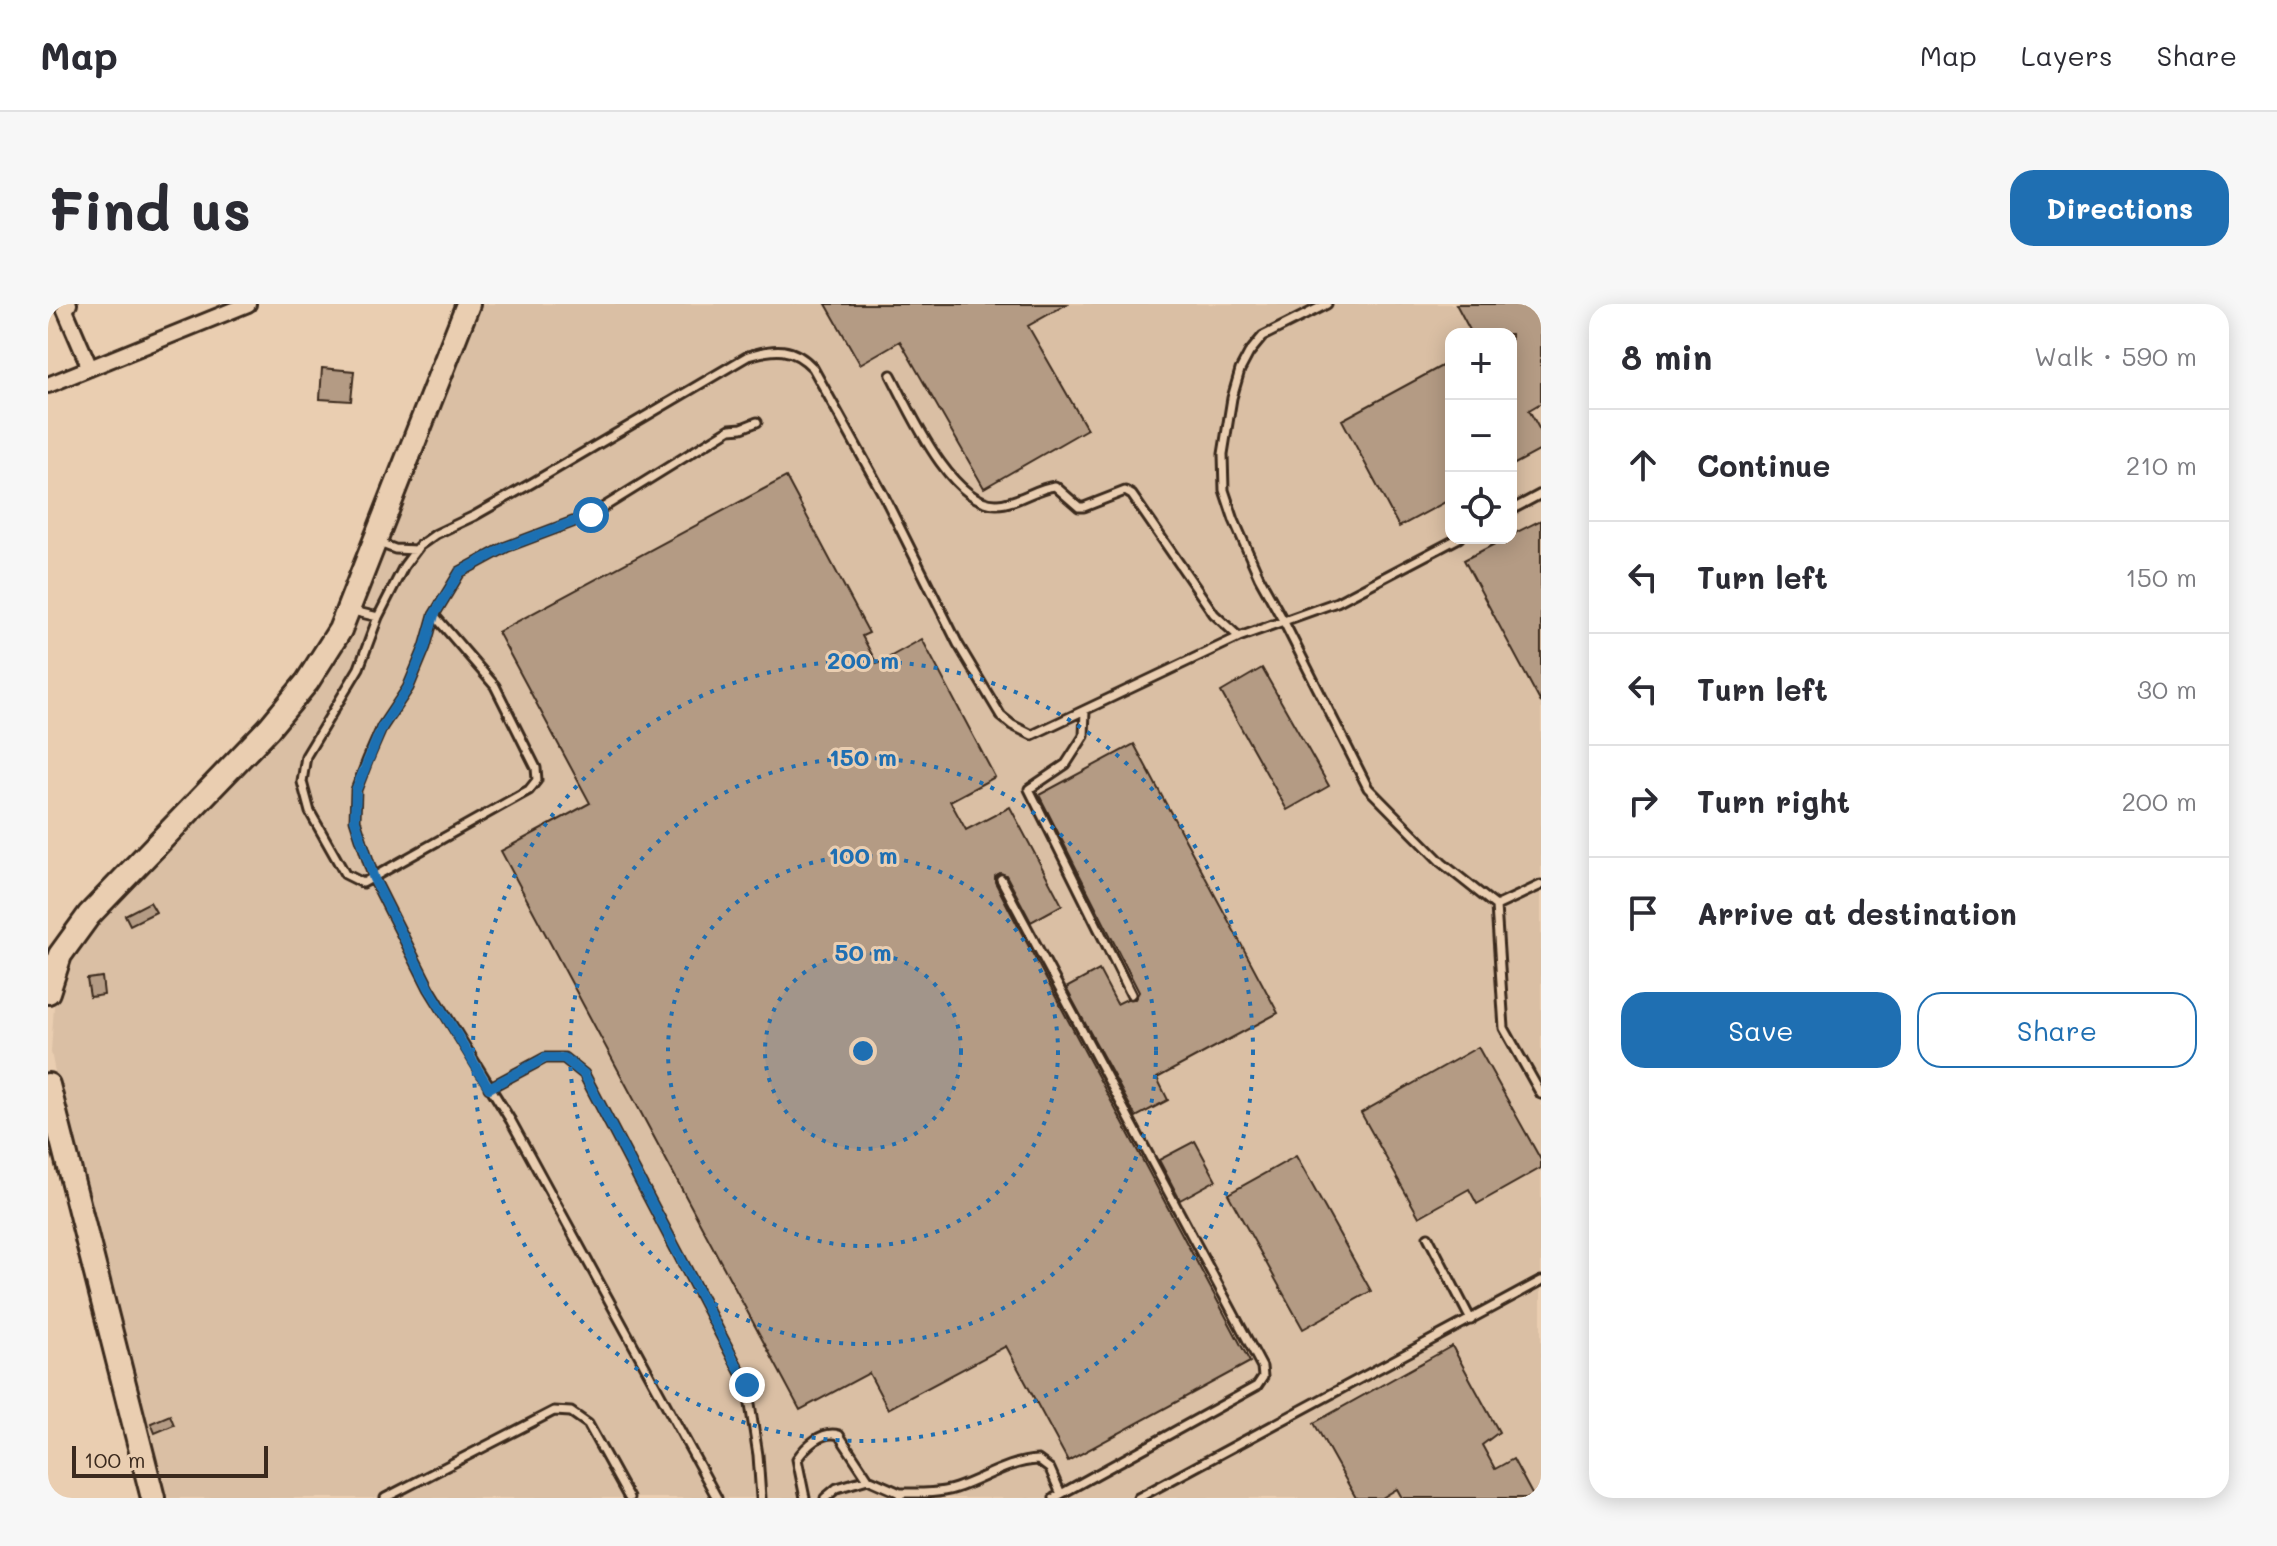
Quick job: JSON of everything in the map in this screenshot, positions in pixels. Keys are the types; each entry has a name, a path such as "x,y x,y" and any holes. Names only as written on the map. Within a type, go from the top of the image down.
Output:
{"main road":[{"path":"48,992 60,955 89,915 269,728 307,682 340,630 468,304"},
{"path":"48,1085 153,1498"}],"street":[{"path":"69,304 65,310 90,368"},
{"path":"48,385 248,304"}],"lane":[{"path":"1327,304 1263,336 1249,353 1240,370 1232,398 1223,454 1224,490 1259,577 1368,788 1442,863 1496,906 1504,1028 1541,1094"},
{"path":"434,615 495,686 536,768 537,780 529,790 363,883 345,874 310,812 302,782 306,756 359,668 378,617 404,566 416,550 436,534 486,509 748,356 784,349 805,360 817,375 884,496 958,644 1001,716 1032,735 1239,637 1337,602 1448,544"},
{"path":"891,375 931,452 980,502 998,504 1050,486 1059,487 1079,507 1125,491 1132,495 1214,614 1239,637"},
{"path":"717,1498 511,1121 429,988 374,879 355,820 356,790 382,727 408,688 434,615 460,572 506,547 591,515 730,429 757,422"},
{"path":"1517,507 1541,494"},
{"path":"375,541 395,549 416,550"},
{"path":"348,610 378,617"},
{"path":"1085,711 1084,736 1066,764 1029,789 1131,994"},
{"path":"805,1498 797,1459 823,1435 833,1433 839,1435 868,1479 900,1496 952,1489 1023,1460 1038,1460 1050,1469 1057,1496 1257,1386 1263,1377 1262,1367 1001,879"},
{"path":"1496,906 1541,885"},
{"path":"489,1088 545,1058 564,1058 584,1074 747,1385 761,1498"},
{"path":"1428,1237 1471,1320"},
{"path":"1138,1498 1541,1281"},
{"path":"385,1498 554,1411 571,1412 588,1424 629,1498"},
{"path":"825,1498 837,1488 868,1479"}],"shaded area":[{"path":"471,304 1541,304 1541,1498 159,1498 81,1201 51,1052 54,1006 68,960 93,916 336,642"}],"building":[{"path":"826,304 1067,304 1028,326 1087,429 984,488 900,341 860,364"},
{"path":"1456,304 1541,304 1541,403 1529,410 1541,432 1541,450 1517,463 1517,328 1469,328"},
{"path":"1445,364 1445,502 1399,527 1342,420"},
{"path":"322,368 354,371 351,401 320,399"},
{"path":"786,477 869,633 862,636 877,664 922,639 995,777 950,801 966,830 1010,807 1062,905 1031,922 1006,875 1000,873 995,876 995,882 1250,1362 1068,1461 1006,1346 888,1409 869,1373 800,1410 501,851 590,803 498,632"},
{"path":"1541,520 1541,703 1464,560 1495,544 1517,544 1517,532"},
{"path":"1262,668 1329,786 1287,810 1221,692"},
{"path":"1134,744 1278,1013 1157,1078 1168,1100 1136,1117 1066,988 1099,970 1117,1004 1135,999 1139,992 1039,795"},
{"path":"150,902 156,912 130,925 125,915"},
{"path":"102,977 104,995 90,997 87,979"},
{"path":"1478,1047 1541,1160 1541,1168 1477,1204 1469,1189 1419,1217 1361,1113"},
{"path":"1195,1141 1216,1180 1180,1200 1159,1160"},
{"path":"1296,1156 1371,1291 1303,1329 1228,1194"},
{"path":"1452,1346 1499,1432 1482,1445 1495,1469 1513,1459 1534,1498 1402,1498 1397,1489 1382,1498 1356,1498 1314,1423"},
{"path":"170,1415 174,1425 155,1433 151,1423"}],"route":[{"path":"591,515 506,547 460,572 434,615 408,688 382,727 368,759 356,790 355,820 374,879 396,924 429,988 489,1088 545,1058 564,1058 584,1074 747,1385"}]}
